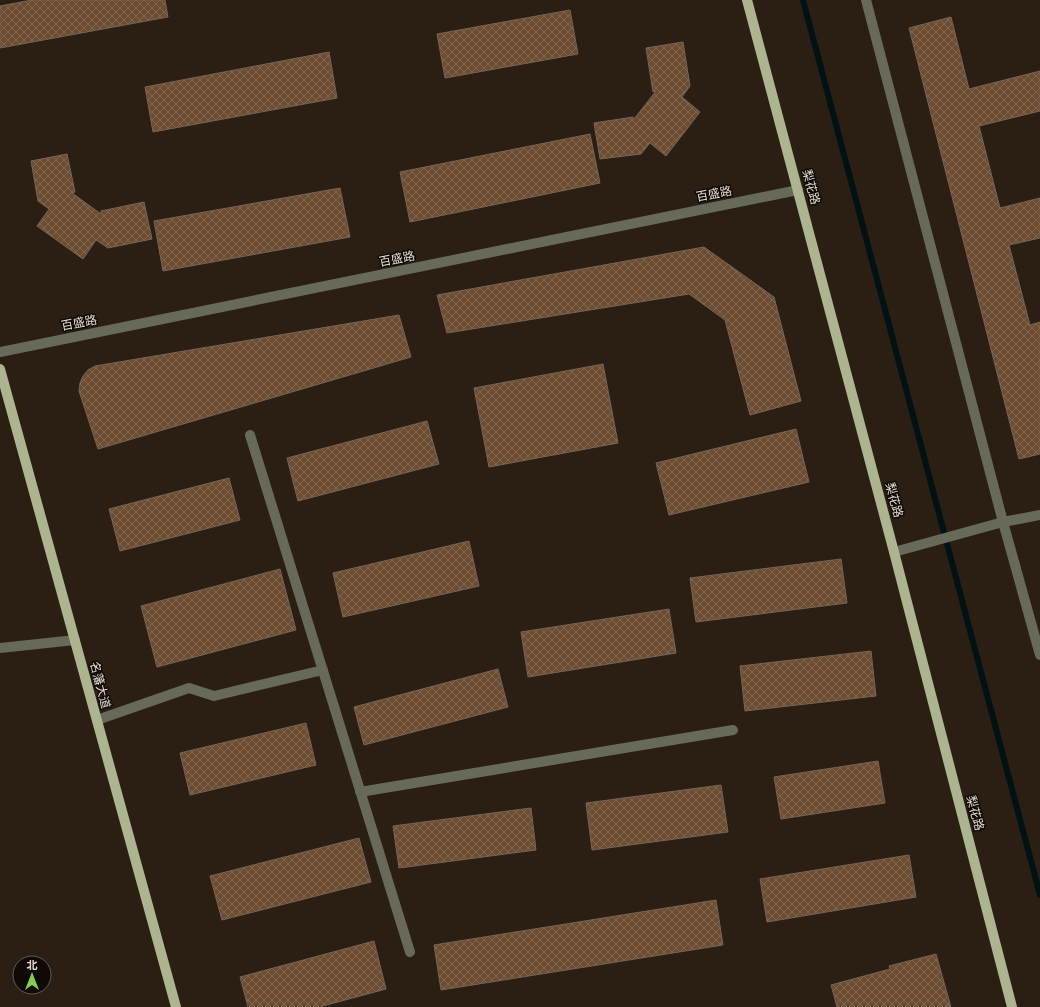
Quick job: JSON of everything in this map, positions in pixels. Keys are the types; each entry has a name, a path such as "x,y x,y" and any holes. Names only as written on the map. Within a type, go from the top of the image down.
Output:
{"main road":[{"name":"梨花路","path":"747,0 894,552 1012,1007"},
{"name":"名藩大道","path":"0,369 176,1007"}],"street":[{"path":"866,0 1040,655"},
{"name":"百盛路","path":"0,352 798,190"},
{"path":"250,435 410,952"},
{"path":"894,552 1004,522 1040,516"},
{"path":"0,648 75,640"},
{"path":"97,720 189,688 214,696 323,670"},
{"path":"360,792 733,730"}],"building":[{"path":"32,0 165,0 168,17 0,48 0,6"},
{"path":"570,10 578,54 445,78 437,34"},
{"path":"951,17 969,89 1040,71 1040,111 979,126 1000,208 1040,198 1040,238 1009,245 1030,325 1040,322 1040,454 1019,459 909,28"},
{"path":"683,42 690,86 682,97 700,112 666,156 650,143 641,154 600,159 594,123 633,117 634,119 656,91 653,92 646,48"},
{"path":"329,52 337,98 153,132 145,87"},
{"path":"590,134 600,183 410,222 400,172"},
{"path":"67,154 75,192 72,193 101,214 101,211 144,202 152,239 108,248 96,240 83,259 37,226 49,209 38,201 31,161"},
{"path":"340,188 350,237 163,271 154,221"},
{"path":"704,247 774,297 801,401 750,415 725,320 689,294 447,333 437,295"},
{"path":"399,315 411,357 98,449 79,391 83,376 88,370 95,366"},
{"path":"603,364 618,443 489,467 474,388"},
{"path":"427,421 439,464 298,501 287,458"},
{"path":"796,429 809,482 669,515 656,463"},
{"path":"229,478 240,520 120,551 109,509"},
{"path":"469,541 479,586 343,617 333,573"},
{"path":"841,559 847,603 696,622 690,578"},
{"path":"280,569 296,630 157,667 141,606"},
{"path":"669,609 676,653 528,677 521,632"},
{"path":"871,651 876,696 745,711 740,666"},
{"path":"498,669 508,707 364,745 354,707"},
{"path":"306,723 316,765 190,795 180,753"},
{"path":"878,761 885,803 781,819 774,777"},
{"path":"721,785 728,832 592,850 586,803"},
{"path":"531,808 536,850 399,868 393,826"},
{"path":"359,838 371,882 222,920 210,876"},
{"path":"909,855 916,897 767,922 760,879"},
{"path":"716,900 723,945 441,990 434,945"},
{"path":"374,941 386,989 319,1007 248,1007 240,977"},
{"path":"936,954 951,1007 837,1007 831,985 890,969 889,966"}],"waterway":[{"path":"803,0 1040,895"}]}
